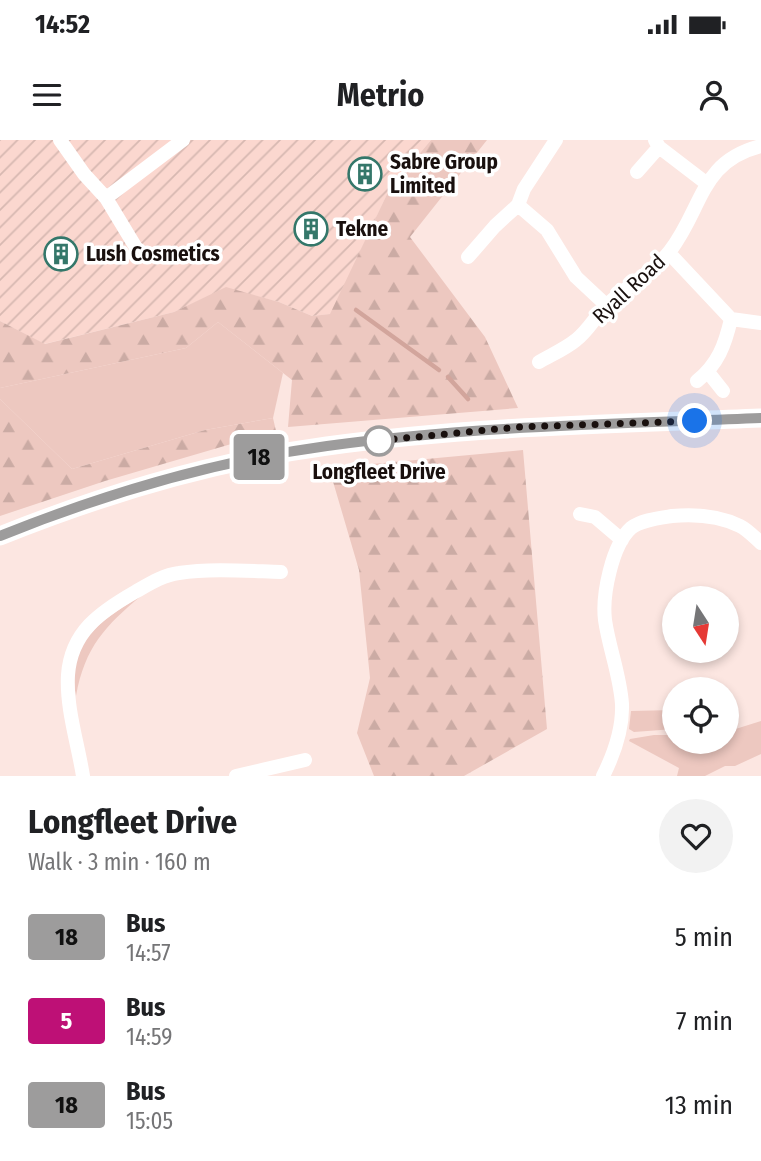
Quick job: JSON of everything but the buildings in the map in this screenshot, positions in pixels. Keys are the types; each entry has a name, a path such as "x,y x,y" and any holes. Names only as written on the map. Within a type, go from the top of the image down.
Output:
{"main road":[{"path":"0,536 144,486 253,458 327,446 519,427 761,418"}],"street":[{"path":"60,140 84,174 106,198 135,246"},
{"path":"106,198 183,140"},
{"path":"468,257 518,205 524,189 556,140"},
{"path":"637,172 657,144 706,183"},
{"name":"Ryall Road","path":"539,362 576,340 606,305 668,253 692,214 706,183 724,162 742,151 761,146"},
{"path":"518,205 547,230 576,277 606,305"},
{"path":"668,253 731,319 761,323"},
{"path":"723,391 702,377 719,357 731,319"},
{"path":"580,514 595,517 622,540"},
{"path":"603,776 613,757 622,707 605,616 606,591 612,564 622,540 632,527 656,518 686,514 710,517 741,527 761,543"},
{"path":"83,776 68,690 68,673 72,650 80,635 94,620 109,606 166,575 190,572 281,572"},
{"path":"236,776 305,760"}],"shaded area":[{"path":"0,140 431,140 389,190 331,314 312,316 279,302 226,288 174,312 44,344 0,321"}],"green space":[{"path":"431,140 487,140 410,237 485,337 518,408 288,427 292,380 218,322 186,348 0,388 0,321 45,344 174,312 226,287 279,302 312,316 330,314 389,190"},
{"path":"218,322 283,373 273,418 205,430 72,469 0,399 0,388 186,348"},
{"path":"0,399 72,469 205,430 273,418 276,431 105,481 0,516"},
{"path":"523,450 547,729 464,776 374,776 357,733 370,678 359,570 329,468"},
{"path":"142,595 117,617 98,639 85,664 76,696 74,677 76,661 82,647 101,624"},
{"path":"662,710 662,730 634,732 629,729 631,711"},
{"path":"761,721 761,754 705,776 677,776 679,768 629,741 662,735 662,754 739,754 739,728"}],"waterway":[{"path":"356,310 439,370"},
{"path":"448,377 468,399"}],"bus line":[{"name":"18","path":"0,536 144,486 253,458 327,446 519,427 761,418"}],"place":[{"name":"Sabre Group Limited","path":"365,174"},
{"name":"Tekne","path":"311,229"},
{"name":"Lush Cosmetics","path":"61,254"},
{"name":"Longfleet Drive","path":"379,441"}],"route":[{"path":"379,441 374,441 519,427 695,421"}]}
